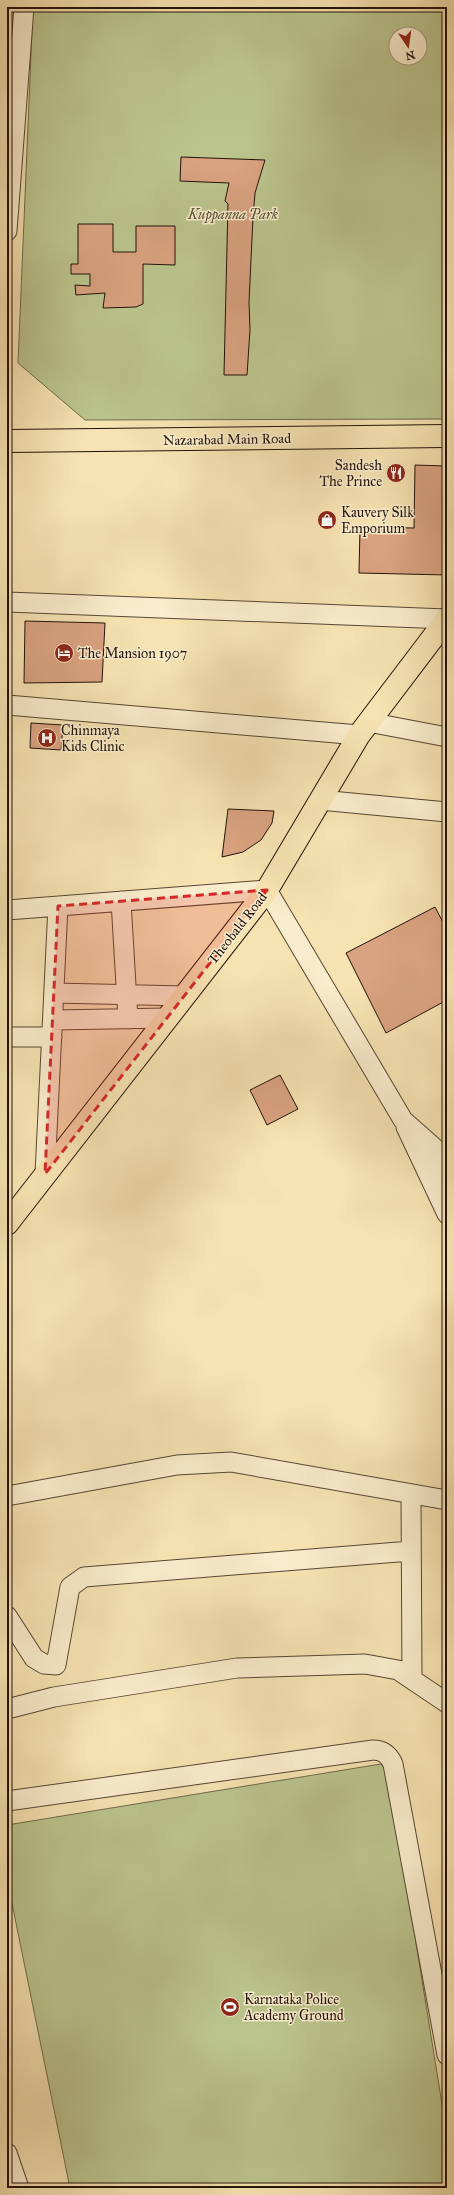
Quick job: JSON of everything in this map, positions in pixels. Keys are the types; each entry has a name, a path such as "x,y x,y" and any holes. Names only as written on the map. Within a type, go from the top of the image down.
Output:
{"main road":[{"name":"Nazarabad Main Road","path":"7,441 447,436"},
{"name":"Theobald Road","path":"7,1224 267,890 364,728 447,619"}],"street":[{"path":"7,230 24,7"},
{"path":"7,602 447,619"},
{"path":"7,705 364,728 447,737"},
{"path":"320,800 447,812"},
{"path":"7,910 267,890 403,1120 447,1214"},
{"path":"121,902 128,1019"},
{"path":"46,1174 58,906"},
{"path":"54,993 185,996"},
{"path":"7,1038 52,1029 128,1019 167,1018"},
{"path":"403,1120 447,1159"},
{"path":"432,1146 447,1176"},
{"path":"7,1496 177,1465 231,1462 411,1495 447,1500"},
{"path":"411,1495 412,1679"},
{"path":"7,1616 34,1658 44,1664 56,1664 70,1587 84,1577 411,1551"},
{"path":"7,1709 54,1697 237,1668 365,1664 398,1670 447,1703"},
{"path":"7,1801 380,1750 386,1754 393,1764 447,2055"},
{"path":"7,2153 19,2188"}],"highlighted area":[{"path":"267,890 45,1174 58,906"}],"green space":[{"name":"Kuppanna Park","path":"33,7 447,7 447,419 85,420 18,363"},
{"name":"Karnataka Police Academy Ground","path":"387,1763 447,2135 447,2188 70,2188 7,1879 7,1825"}],"building":[{"path":"181,157 265,160 255,193 249,302 250,330 247,375 224,375 228,204 225,201 229,183 180,181"},
{"path":"78,224 113,224 113,252 136,252 136,226 175,226 175,265 143,264 143,304 136,307 103,308 105,293 76,295 75,285 90,286 90,274 71,274 71,264 78,264"},
{"path":"415,465 447,466 447,575 359,573 360,527 414,528"},
{"name":"The Mansion 1907","path":"25,621 105,623 102,682 24,683"},
{"path":"31,723 63,725 61,750 30,748"},
{"path":"228,809 274,811 272,823 261,840 243,852 222,857"},
{"path":"435,907 447,930 447,1000 386,1033 346,953"},
{"path":"280,1075 298,1109 267,1125 250,1090"}],"place":[{"name":"Sandesh The Prince","path":"396,473"},
{"name":"Kauvery Silk Emporium","path":"327,520"},
{"name":"The Mansion 1907","path":"64,653"},
{"name":"Chinmaya Kids Clinic","path":"47,738"},
{"name":"Karnataka Police Academy Ground","path":"230,2007"}]}
